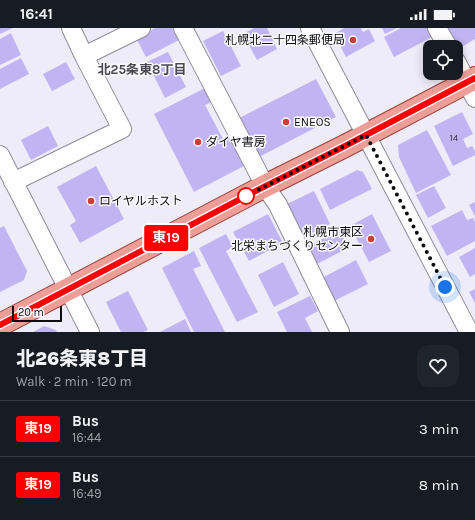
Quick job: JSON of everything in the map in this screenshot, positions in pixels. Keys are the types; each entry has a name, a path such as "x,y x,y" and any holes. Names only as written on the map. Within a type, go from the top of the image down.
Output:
{"main road":[{"path":"0,325 265,186 366,135 472,86"}],"street":[{"path":"13,182 122,129 71,28"},
{"path":"84,56 140,28"},
{"path":"183,28 265,186 278,205 340,332"},
{"path":"310,28 469,332"},
{"path":"437,28 444,40"},
{"path":"463,72 472,86"},
{"path":"0,155 90,332"}],"building":[{"path":"0,28 13,28 0,34"},
{"path":"155,28 172,28 179,40 146,57 136,38"},
{"path":"254,28 267,28 277,49 257,60 243,34"},
{"path":"344,28 361,28 363,32 369,29 375,41 346,57 334,34"},
{"path":"382,28 397,28 385,34"},
{"path":"401,28 427,28 432,37 423,40 423,42 394,57 384,37"},
{"path":"447,28 475,28 475,39 463,46 463,40 453,40"},
{"path":"223,31 241,66 221,76 203,41"},
{"path":"11,33 21,55 0,65 0,39"},
{"path":"168,52 186,87 165,98 147,62"},
{"path":"21,58 29,74 0,89 0,69"},
{"path":"66,62 75,79 52,91 43,74"},
{"path":"316,79 336,117 259,157 239,118"},
{"path":"205,88 212,102 205,105 223,139 229,136 244,166 194,192 154,114"},
{"path":"462,112 473,134 463,139 467,148 472,146 475,151 475,155 453,166 434,126"},
{"path":"48,126 58,146 31,160 21,140"},
{"path":"427,130 451,175 416,193 399,157 398,145"},
{"path":"96,166 124,219 80,243 70,225 76,221 57,187"},
{"path":"357,170 363,172 372,189 330,210 320,189"},
{"path":"434,186 446,208 428,218 416,195"},
{"path":"314,191 330,224 309,235 307,232 300,236 285,205"},
{"path":"475,202 475,216 469,205"},
{"path":"462,210 467,220 473,218 475,222 475,241 447,256 431,226"},
{"path":"268,214 283,243 249,261 233,232"},
{"path":"372,214 391,251 369,262 350,226"},
{"path":"4,226 27,271 24,280 0,292 0,228"},
{"path":"340,230 348,248 315,265 306,247"},
{"path":"226,234 233,247 226,251 258,312 237,322 199,248"},
{"path":"475,248 475,274 470,277 459,257"},
{"path":"194,251 201,266 193,269 225,332 194,332 162,268"},
{"path":"356,260 368,284 334,301 322,278"},
{"path":"283,262 299,294 274,307 258,275"},
{"path":"475,289 475,303 469,292"},
{"path":"128,291 148,330 143,332 121,332 106,302"},
{"path":"310,296 318,311 305,318 312,332 287,332 277,312"},
{"path":"185,319 191,332 160,332"},
{"path":"44,326 56,330 57,332 33,332"}],"bus line":[{"name":"東19","path":"0,325 475,78"}],"place":[{"name":"札幌北二十四条郵便局","path":"353,40"},
{"name":"ENEOS","path":"286,122"},
{"name":"ダイヤ書房","path":"198,142"},
{"name":"ロイヤルホスト","path":"91,201"},
{"name":"札幌市東区 北栄まちづくりセンター","path":"371,239"}],"district":[{"name":"北25条東8丁目","path":"142,69"}],"route":[{"path":"246,196 366,135 445,287"}]}
